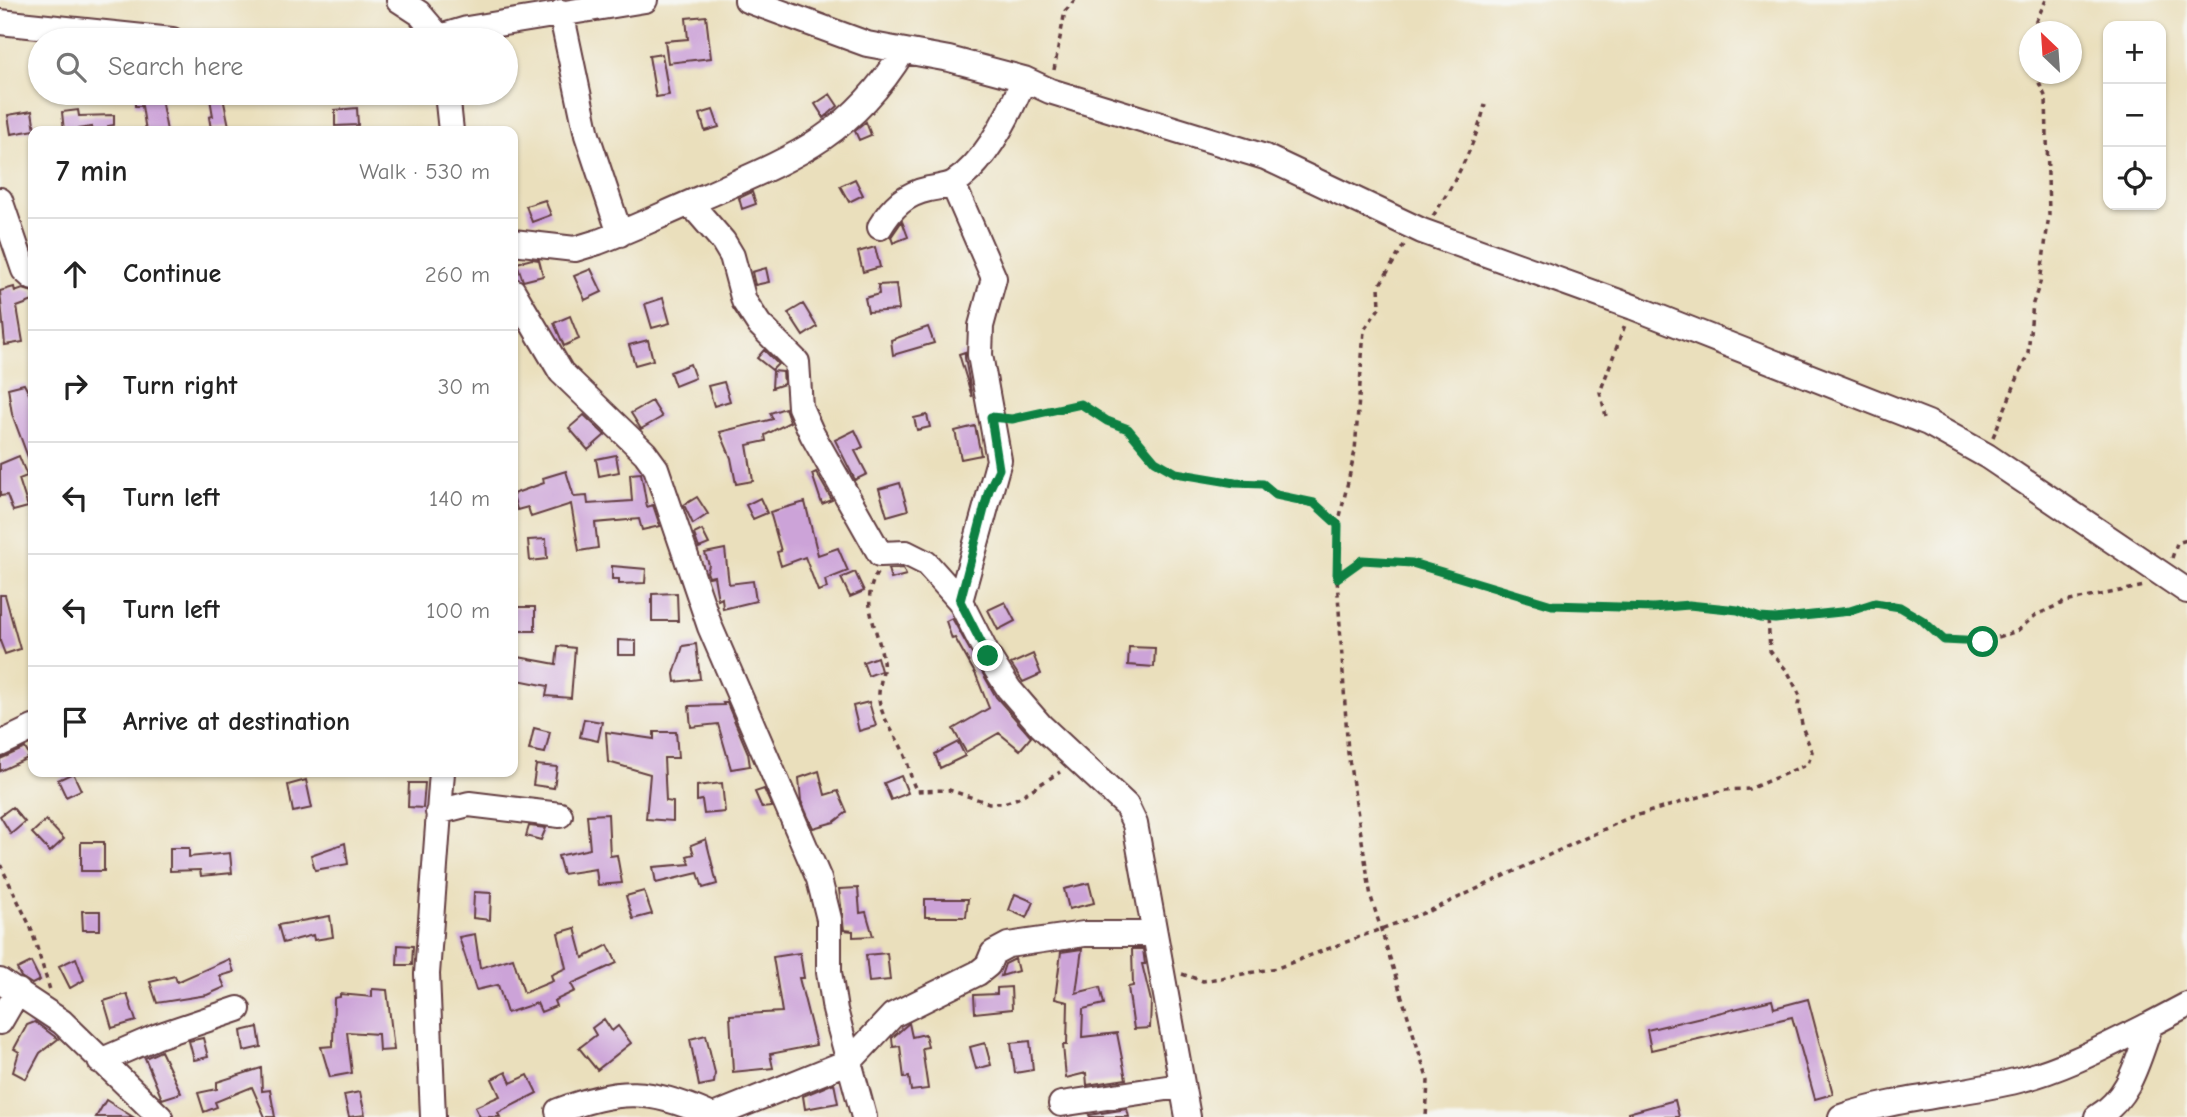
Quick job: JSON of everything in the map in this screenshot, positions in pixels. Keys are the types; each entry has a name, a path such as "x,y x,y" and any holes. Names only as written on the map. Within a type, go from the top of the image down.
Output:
{"street":[{"path":"399,0 419,13 430,28"},
{"path":"473,28 645,0"},
{"path":"747,0 867,44 1024,79 1050,91 1265,157 1422,231 1559,283 1633,307 1906,414 1987,456 2187,591"},
{"path":"561,12 587,135 620,234"},
{"path":"0,22 57,28"},
{"path":"518,243 575,249 620,234 786,162 842,126 866,104 903,51"},
{"path":"880,227 900,200 925,189 953,184 970,170 988,145 1024,79"},
{"path":"448,105 450,126"},
{"path":"953,184 994,278 981,326 980,355 999,469 989,490 960,601"},
{"path":"0,200 24,270 28,274"},
{"path":"690,203 723,241 732,256 744,301 759,324 797,362 800,407 812,434 880,554 906,553 918,557 960,601 988,656 1009,689 1041,726 1125,805 1135,824 1158,967 1188,1117"},
{"path":"518,300 561,372 627,435 656,468 710,627 819,879 829,919 829,972 858,1102 864,1117"},
{"path":"0,744 28,730"},
{"path":"433,1117 427,974 442,777"},
{"path":"438,812 469,804 560,815"},
{"path":"558,1111 597,1096 629,1093 682,1102 710,1116 850,1061 892,1015 978,973 988,965 993,953 1008,946 1084,934 1154,934"},
{"path":"0,1022 9,986 62,1022 100,1062 160,1117"},
{"path":"1840,1117 1868,1107 2018,1080 2074,1062 2187,1004"},
{"path":"100,1062 158,1036 238,1009"},
{"path":"2097,1117 2113,1108 2128,1087 2151,1024"},
{"path":"1061,1104 1180,1086"}],"path":[{"path":"1050,91 1065,12 1075,0"},
{"path":"2036,21 2046,0"},
{"path":"1987,456 1998,421 2028,353 2032,303 2040,283 2046,238 2049,156 2046,98 2040,84"},
{"path":"1426,1117 1428,1081 1371,897 1348,753 1337,578 1338,525 1355,451 1364,330 1380,307 1379,286 1409,238 1422,231 1450,190 1476,138 1485,105"},
{"path":"1606,416 1600,392 1609,360 1633,307"},
{"path":"991,417 1012,419 1081,404 1107,421 1128,429 1155,461 1176,473 1235,483 1263,484 1276,495 1314,503 1338,525"},
{"path":"1337,578 1362,560 1412,563 1552,605 1653,608 1689,605 1738,610 1768,618 1850,611 1875,603 1900,607 1922,620 1944,640 1983,642 2017,631 2036,615 2065,602 2136,589 2165,578 2178,543 2187,540"},
{"path":"880,554 868,600 871,625 880,645 884,665 879,696 883,714 906,756 912,783 917,791 949,790 989,803 1004,803 1018,798 1079,760"},
{"path":"1158,967 1203,981 1277,968 1383,930 1512,874 1586,835 1628,818 1723,790 1749,789 1808,764 1812,759 1798,705 1800,696 1788,672 1768,645 1771,640 1768,618"},
{"path":"0,864 32,928 41,964 62,1022"}],"building":[{"path":"706,16 711,58 668,63 665,41 688,39 686,18"},
{"path":"662,54 669,95 656,97 649,56"},
{"path":"830,94 838,106 824,118 815,104"},
{"path":"162,105 166,126 145,126 142,106 135,106"},
{"path":"211,105 225,105 229,126 210,126 209,117 213,116"},
{"path":"357,108 358,125 335,126 335,110"},
{"path":"78,110 79,116 114,115 114,125 63,126 62,112"},
{"path":"713,110 719,127 705,131 700,114"},
{"path":"32,111 34,126 28,126 28,131 11,134 8,115"},
{"path":"866,122 871,135 859,140 855,131"},
{"path":"855,179 863,195 849,202 840,186"},
{"path":"752,192 756,204 742,209 739,198"},
{"path":"545,200 551,215 532,222 526,206"},
{"path":"902,221 908,237 893,243 891,237"},
{"path":"875,247 880,267 863,272 858,252"},
{"path":"539,260 543,276 523,281 518,263"},
{"path":"766,268 769,282 755,285 752,272"},
{"path":"591,269 602,292 585,300 574,276"},
{"path":"896,284 899,310 868,312 865,298 879,294 878,285"},
{"path":"14,287 15,292 28,290 28,303 17,307 23,342 5,345 0,291"},
{"path":"663,298 670,323 652,328 645,304"},
{"path":"803,304 817,327 803,336 788,313"},
{"path":"570,316 579,339 564,346 554,323"},
{"path":"928,327 934,343 893,355 891,340"},
{"path":"648,340 653,360 635,365 629,345"},
{"path":"764,350 778,364 772,370 757,358"},
{"path":"965,352 965,358 972,397 959,354"},
{"path":"690,364 695,378 675,386 670,372"},
{"path":"773,371 783,372 784,384 772,388"},
{"path":"724,382 730,401 714,406 708,386"},
{"path":"24,384 28,392 28,457 12,414 8,388"},
{"path":"652,401 662,417 641,429 631,413"},
{"path":"785,408 790,422 765,435 766,441 747,445 753,481 736,484 731,458 720,432 773,419 770,413"},
{"path":"584,415 605,435 588,450 569,428"},
{"path":"927,415 930,427 917,430 914,418"},
{"path":"975,426 981,455 961,459 955,431"},
{"path":"855,430 863,447 855,451 867,474 855,480 835,440"},
{"path":"616,455 619,472 599,476 596,459"},
{"path":"19,456 27,476 19,479 28,507 13,511 7,495 0,496 0,464"},
{"path":"566,471 574,497 587,496 588,504 632,501 630,474 641,473 647,507 653,505 660,526 642,530 639,519 595,523 598,548 579,551 571,504 531,517 528,507 518,510 518,492 544,483 543,478"},
{"path":"816,472 832,500 822,504 812,474"},
{"path":"900,483 908,510 887,516 879,489"},
{"path":"697,497 708,514 693,524 684,505"},
{"path":"760,498 767,513 753,519 746,505"},
{"path":"805,502 818,555 838,548 848,571 825,580 827,588 818,591 805,557 781,566 777,552 781,551 770,512"},
{"path":"702,530 709,544 699,548 694,534"},
{"path":"546,539 547,559 530,561 528,540"},
{"path":"725,549 729,584 753,581 756,601 723,609 722,598 718,600 714,576 709,577 707,572 709,565 705,553"},
{"path":"612,566 646,569 645,583 619,584 619,579 612,579"},
{"path":"903,568 906,575 891,579 888,569"},
{"path":"855,572 864,591 850,597 841,578"},
{"path":"677,593 678,621 652,621 652,594"},
{"path":"0,595 5,595 20,649 5,654 0,641"},
{"path":"1005,602 1015,621 998,630 988,610"},
{"path":"518,607 535,607 535,631 518,631"},
{"path":"952,618 996,697 1031,737 1020,750 999,733 966,752 953,729 989,708 976,675 955,638 952,639 946,621"},
{"path":"618,640 636,641 636,655 618,655"},
{"path":"696,644 700,679 675,682 674,674 683,646"},
{"path":"558,646 575,648 571,698 546,696 548,686 518,680 518,657 556,664"},
{"path":"1129,647 1155,648 1154,667 1128,665"},
{"path":"1033,654 1041,674 1023,682 1011,664"},
{"path":"877,657 881,671 868,676 863,662"},
{"path":"869,702 876,726 859,731 853,706"},
{"path":"723,703 727,703 748,753 750,766 731,769 718,724 691,727 689,706 724,705"},
{"path":"584,719 602,722 598,741 580,737"},
{"path":"534,728 550,732 545,753 529,750"},
{"path":"606,732 654,739 654,732 676,732 678,758 664,758 666,801 673,802 673,821 646,819 650,774 608,762"},
{"path":"958,742 965,756 940,768 935,754"},
{"path":"25,748 28,753 28,758 0,771 0,759"},
{"path":"536,765 557,767 554,788 533,785"},
{"path":"819,771 825,795 838,791 847,812 834,822 813,828 801,801 799,778"},
{"path":"901,776 908,793 891,800 884,783"},
{"path":"75,777 81,790 66,797 58,780"},
{"path":"306,780 312,808 293,812 288,785"},
{"path":"409,783 425,783 423,808 408,807"},
{"path":"722,783 725,812 704,814 702,800 697,801 697,786"},
{"path":"764,789 772,807 762,808 755,792"},
{"path":"12,807 25,822 11,834 0,816"},
{"path":"608,814 610,856 617,855 622,883 598,885 596,869 563,874 558,856 590,849 587,815"},
{"path":"46,820 64,839 50,852 32,833"},
{"path":"529,826 546,828 541,840 526,836"},
{"path":"706,839 717,884 703,888 698,873 656,883 653,867 690,864 687,856 694,854 691,845"},
{"path":"81,842 104,842 104,871 81,871"},
{"path":"345,843 348,864 315,870 311,855"},
{"path":"170,848 189,848 189,857 230,853 232,873 201,876 200,870 170,871"},
{"path":"1089,883 1094,903 1069,909 1064,889"},
{"path":"858,888 860,913 866,912 873,936 853,937 853,931 844,930 839,889"},
{"path":"644,891 652,914 633,919 626,896"},
{"path":"474,892 491,893 490,920 473,918"},
{"path":"1015,894 1034,902 1027,918 1009,910"},
{"path":"925,899 968,899 966,917 925,917"},
{"path":"82,911 100,911 100,930 83,930"},
{"path":"330,916 333,937 314,940 313,935 283,943 278,925"},
{"path":"575,928 583,958 608,945 617,963 571,984 575,991 554,1001 556,1006 541,1012 537,1003 507,1013 498,985 476,990 459,937 475,934 480,968 513,958 524,993 553,981 551,975 566,968 558,933"},
{"path":"398,945 413,946 412,965 397,965"},
{"path":"1082,949 1076,993 1100,987 1104,1004 1083,1009 1082,1037 1117,1033 1126,1079 1087,1085 1086,1073 1066,1078 1063,1045 1067,1045 1068,1002 1055,999 1061,952"},
{"path":"1132,949 1143,949 1145,964 1142,964 1151,1001 1150,1028 1134,1029 1128,987 1133,986"},
{"path":"800,953 804,978 799,978 816,1045 770,1054 773,1068 733,1072 730,1015 782,1012 773,957"},
{"path":"887,953 890,980 869,982 866,955"},
{"path":"76,958 84,980 70,988 59,966"},
{"path":"229,959 234,972 220,976 225,987 207,995 157,1003 150,982 175,976 177,982"},
{"path":"1015,959 1018,971 1001,976 1005,964"},
{"path":"31,962 40,980 32,984 21,977 17,969"},
{"path":"1011,987 1012,1009 975,1013 974,995 997,994 997,988"},
{"path":"372,989 387,990 394,1050 379,1051 378,1034 347,1032 352,1073 330,1077 321,1047 333,1046 334,998 340,997 340,994 372,997"},
{"path":"127,994 136,1021 112,1028 104,1001"},
{"path":"1808,999 1833,1094 1815,1099 1792,1017 1651,1050 1647,1030 1772,1000 1774,1008"},
{"path":"604,1019 612,1031 618,1026 631,1043 597,1070 579,1048 596,1035 592,1028"},
{"path":"35,1022 58,1039 40,1053 26,1079 13,1072 19,1052 14,1049 27,1025"},
{"path":"909,1023 912,1037 925,1034 928,1047 922,1048 928,1089 911,1091 909,1077 904,1078 900,1046 893,1047 892,1038"},
{"path":"258,1027 261,1047 244,1051 241,1031"},
{"path":"706,1035 715,1073 714,1083 699,1086 690,1039"},
{"path":"203,1038 208,1057 194,1060 189,1041"},
{"path":"1030,1041 1033,1070 1015,1073 1011,1043"},
{"path":"985,1043 991,1065 976,1069 970,1047"},
{"path":"161,1051 181,1093 162,1099 145,1058"},
{"path":"261,1068 262,1091 270,1090 275,1117 265,1117 252,1087 215,1102 217,1107 204,1112 198,1093 217,1089 217,1082"},
{"path":"506,1072 511,1083 528,1075 537,1093 498,1113 500,1117 480,1117 475,1107 500,1096 492,1079"},
{"path":"834,1083 838,1103 805,1109 803,1096"},
{"path":"360,1092 365,1115 349,1117 344,1095"},
{"path":"106,1100 133,1117 96,1117"},
{"path":"1675,1100 1679,1117 1629,1117 1628,1113"},
{"path":"1127,1109 1129,1117 1089,1115"}],"route":[{"path":"988,656 960,601 989,490 999,469 991,417 1012,419 1081,404 1107,421 1128,429 1155,461 1176,473 1235,483 1263,484 1276,495 1314,503 1326,511 1338,525 1337,578 1362,560 1412,563 1552,605 1653,608 1689,605 1738,610 1760,618 1775,619 1850,611 1875,603 1900,607 1922,620 1944,640 1983,642"}]}
